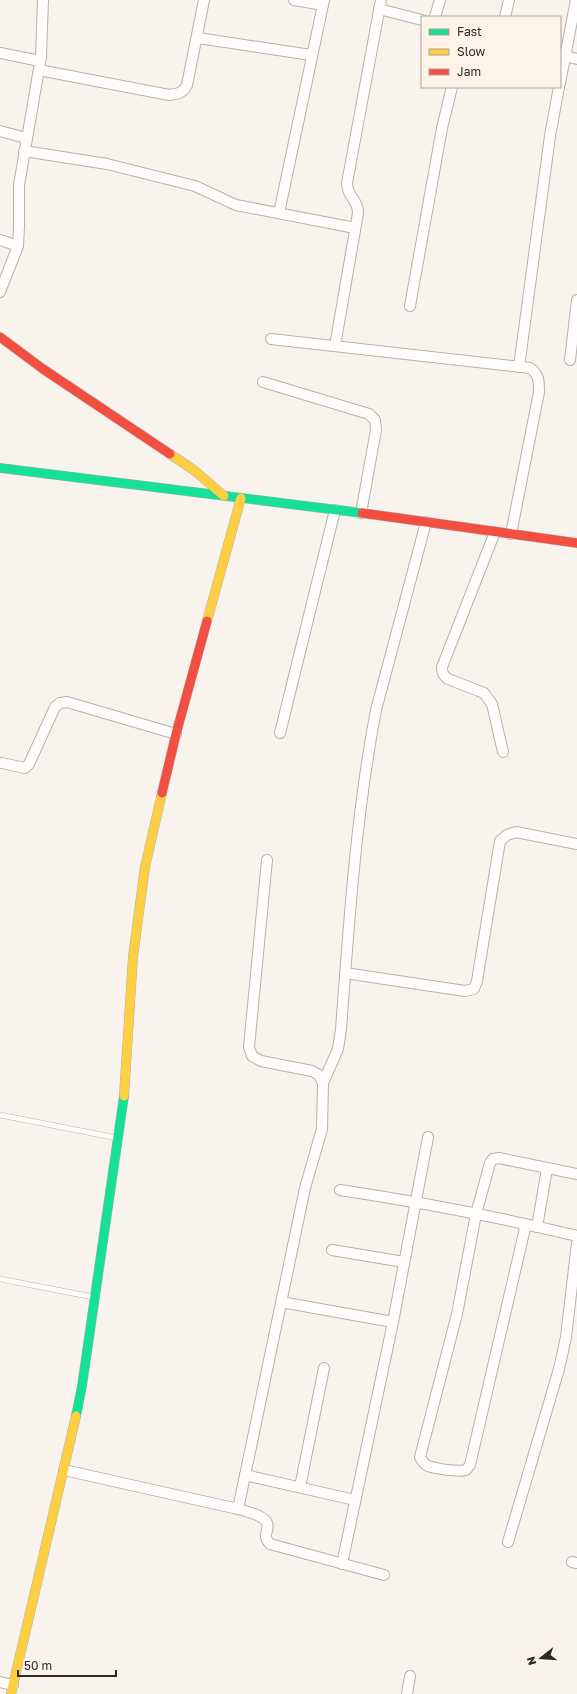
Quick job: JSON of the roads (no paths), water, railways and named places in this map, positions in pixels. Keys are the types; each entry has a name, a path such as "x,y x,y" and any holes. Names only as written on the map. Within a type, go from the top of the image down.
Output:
{"street":[{"path":"0,292 18,246 19,185 26,138 40,66 43,0"},
{"path":"0,53 40,66 168,95 177,94 184,90 187,84 198,38 204,0"},
{"path":"279,213 323,2 294,0"},
{"path":"435,16 440,0"},
{"path":"505,16 509,0"},
{"path":"561,74 563,56 576,0"},
{"path":"335,346 356,228 358,207 357,202 349,194 346,184 380,4 421,20"},
{"path":"198,38 311,55"},
{"path":"563,56 577,59"},
{"path":"410,306 442,128 452,88"},
{"path":"519,367 550,136 559,88"},
{"path":"0,131 26,138"},
{"path":"24,151 107,164 195,186 236,205 356,228"},
{"path":"0,240 18,246"},
{"path":"570,360 577,300"},
{"path":"0,337 195,471 224,496"},
{"path":"271,339 530,368 537,374 539,381 538,392 511,534"},
{"path":"263,382 368,414 375,420 376,430 361,513"},
{"path":"0,468 361,513 577,543"},
{"path":"0,1682 12,1689 64,1470 82,1386 126,1082 133,957 145,867 176,734 241,498"},
{"path":"280,733 335,510"},
{"path":"238,1509 305,1188 322,1129 323,1083 338,1049 341,1029 353,871 371,734 426,522"},
{"path":"495,532 442,667 442,672 443,676 448,679 484,693 488,697 492,704 503,752"},
{"path":"2,763 21,768 25,768 29,764 55,707 60,703 67,702 176,734"},
{"path":"345,973 465,990 474,989 477,981 500,841 507,834 516,832 577,844"},
{"path":"267,860 249,1047 252,1056 261,1061 312,1071 319,1075 323,1083"},
{"path":"342,1564 393,1322 428,1137"},
{"path":"526,1224 470,1465 466,1470 461,1471 428,1466 420,1457 457,1314 476,1214 490,1163 493,1159 499,1158 546,1169 577,1174"},
{"path":"537,1227 546,1169"},
{"path":"340,1190 416,1201 577,1236"},
{"path":"508,1542 559,1369 566,1338 577,1243"},
{"path":"332,1250 404,1262"},
{"path":"282,1302 393,1322"},
{"path":"300,1487 324,1368"},
{"path":"64,1470 238,1509 264,1519 267,1522 265,1535 266,1540 270,1544 384,1575"},
{"path":"245,1475 355,1500"},
{"path":"407,1694 410,1676"}],"lane":[{"path":"0,1115 118,1138"},
{"path":"0,1279 95,1298"}]}
